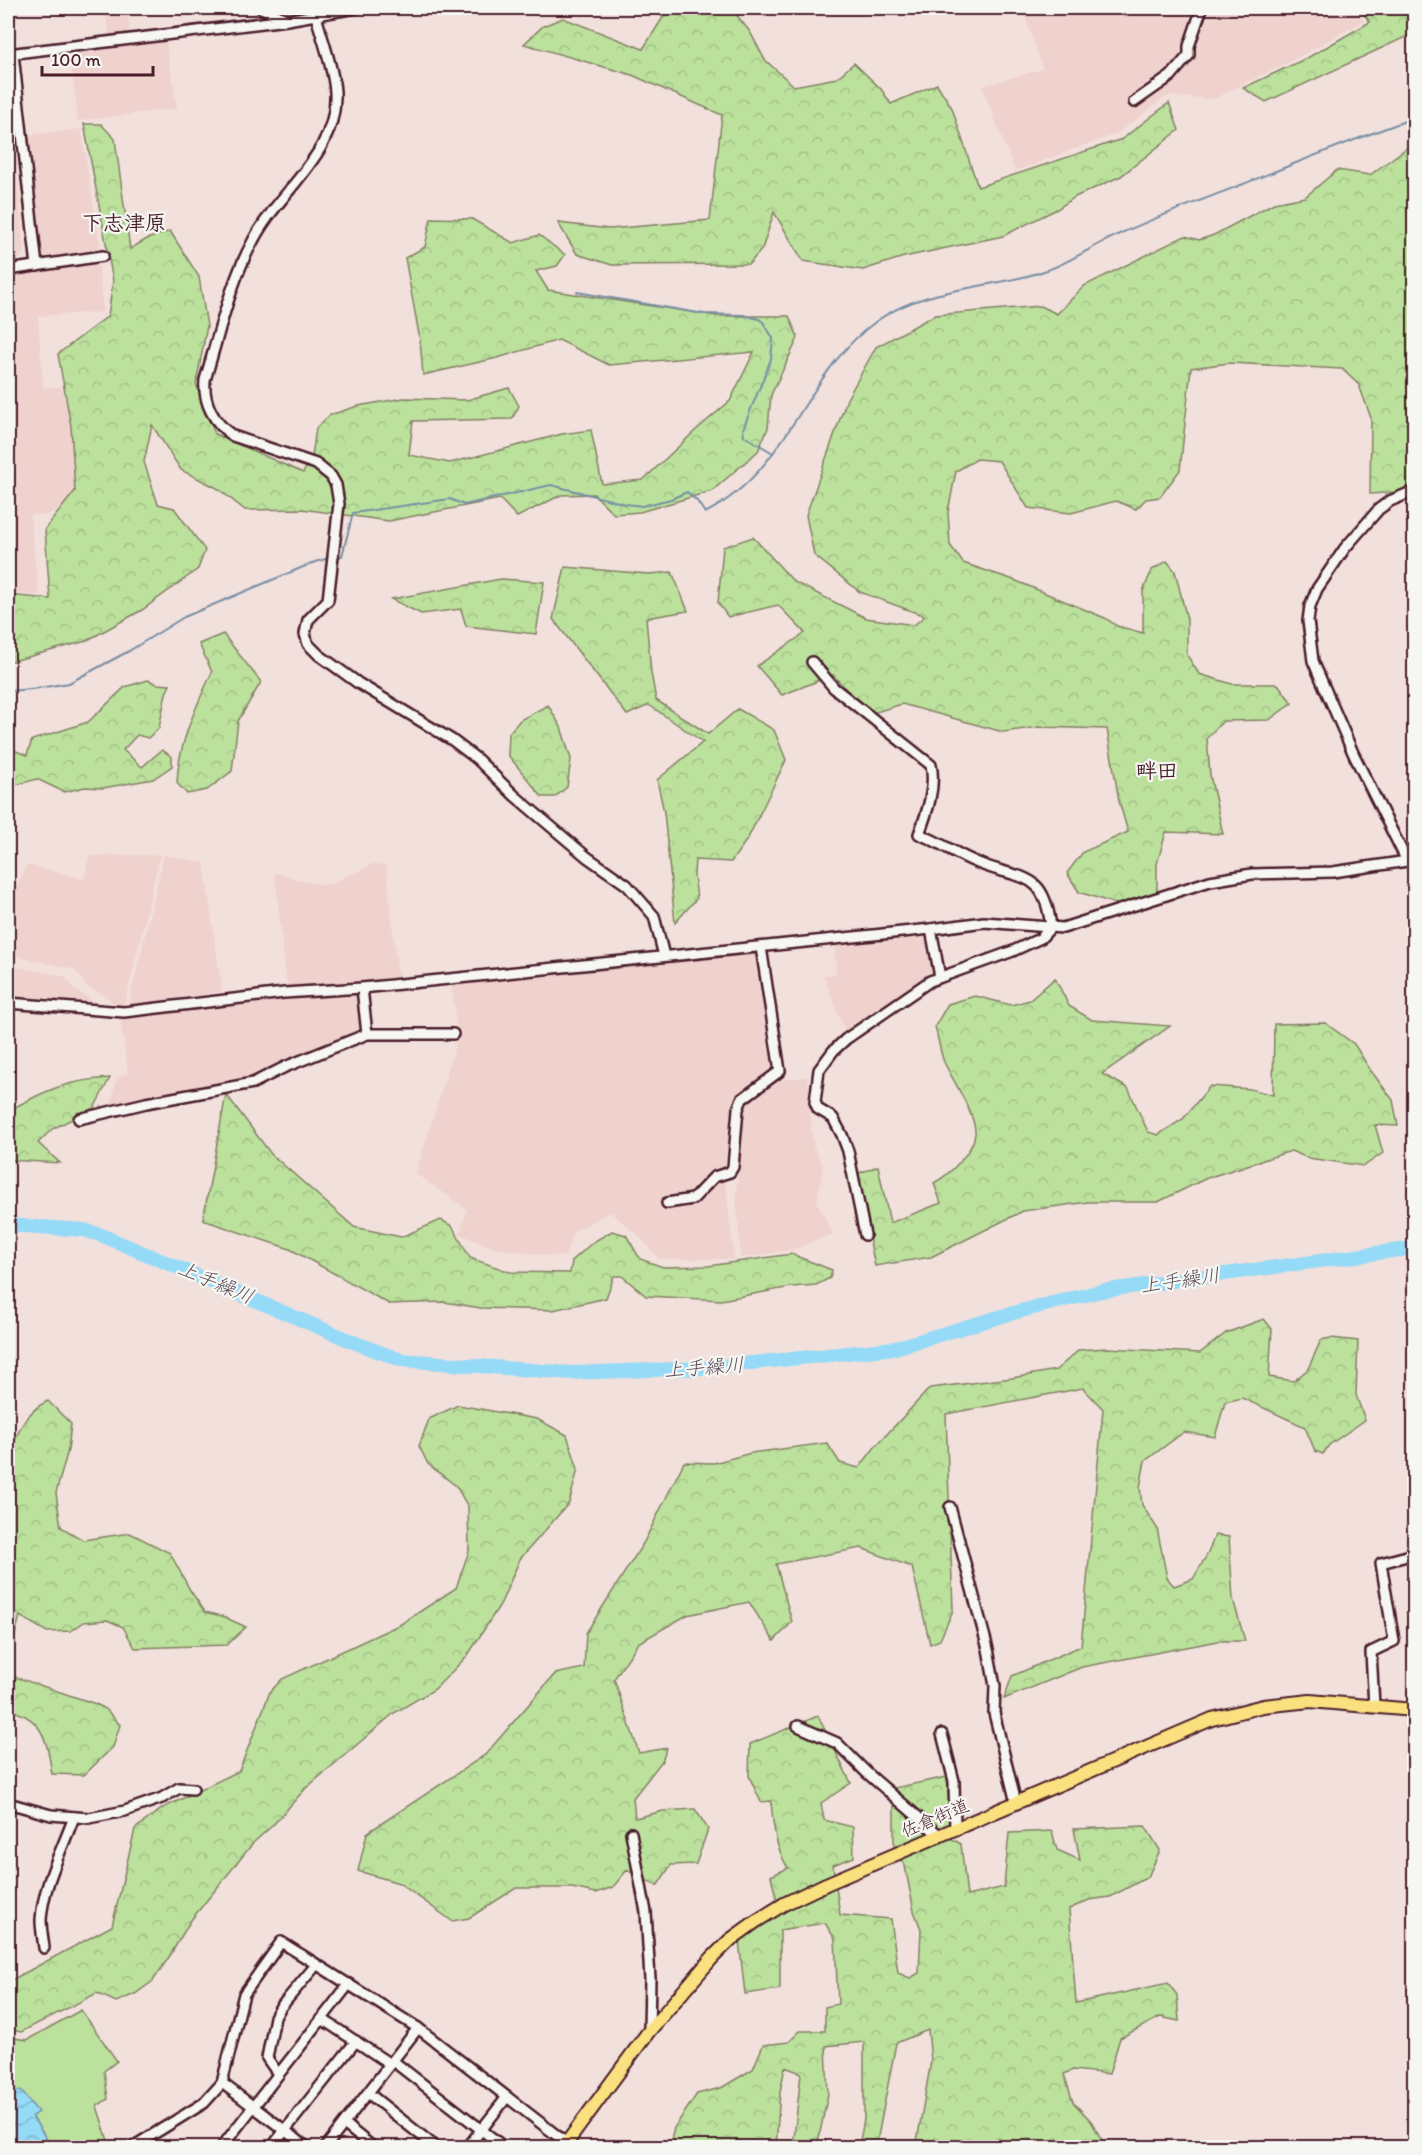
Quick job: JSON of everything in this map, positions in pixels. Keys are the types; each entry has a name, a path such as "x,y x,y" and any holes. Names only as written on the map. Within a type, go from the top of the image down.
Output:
{"main road":[{"name":"佐倉街道","path":"565,2146 649,2031 712,1958 730,1940 784,1904 1212,1719 1239,1711 1310,1701 1414,1710"}],"street":[{"path":"261,8 287,20"},
{"path":"37,266 10,54 287,20 356,8"},
{"path":"1134,102 1171,76 1189,55 1189,46 1202,8"},
{"path":"316,16 335,88 333,123 318,152 253,239 242,263 206,380 204,391 208,404 214,419 233,436 316,464 331,476 336,485 339,504 328,600 308,620 305,634 308,644 319,655 358,683 452,740 477,759 515,796 587,856 621,879 654,916 664,956"},
{"path":"8,270 103,256"},
{"path":"8,1003 124,1012 284,993 362,988 984,922 1063,928 1210,881 1230,877 1252,874 1333,872 1411,860 1354,755 1315,667 1309,641 1308,621 1310,606 1317,589 1345,548 1379,509 1390,501 1414,491"},
{"path":"812,662 834,688 930,765 931,785 928,812 919,834 937,841 976,863 1030,881 1045,896 1051,927 1041,938 1013,951 940,977 921,987 899,1004 860,1028 832,1051 819,1070 815,1102 818,1109 833,1118 845,1143 865,1235"},
{"path":"931,929 940,977"},
{"path":"667,1203 693,1198 714,1177 730,1172 733,1167 738,1109 742,1099 780,1071 761,947"},
{"path":"362,988 367,1034"},
{"path":"79,1119 146,1103 253,1083 285,1067 367,1034 453,1034"},
{"path":"950,1507 988,1649 995,1686 994,1713 1016,1803"},
{"path":"1374,1706 1371,1652 1394,1641 1380,1563 1414,1554"},
{"path":"798,1726 837,1743 867,1773 940,1836"},
{"path":"942,1734 954,1781 955,1829"},
{"path":"8,1803 51,1815 89,1818 108,1816 162,1798 179,1788 193,1789"},
{"path":"44,1948 41,1922 44,1904 74,1817"},
{"path":"631,1833 646,1912 650,1979 649,2031"},
{"path":"131,2148 204,2103 222,2083 244,1994 281,1942 418,2028 507,2097 565,2146"},
{"path":"278,2074 267,2058 275,2017 316,1965"},
{"path":"221,2148 350,1984"},
{"path":"322,2019 391,2063 505,2148"},
{"path":"325,2148 418,2028"},
{"path":"271,2148 356,2041"},
{"path":"222,2083 308,2148"},
{"path":"368,2093 437,2148"},
{"path":"467,2148 507,2097"},
{"path":"344,2124 374,2148"}],"shaded area":[{"path":"105,8 127,8 130,33 109,34"},
{"path":"1018,8 1353,8 1364,21 1295,59 1213,99 1167,96 1116,134 1015,171 982,86 1043,69 1026,19"},
{"path":"165,38 177,108 78,121 70,52"},
{"path":"8,71 24,253 16,263 8,264"},
{"path":"81,129 101,252 40,261 26,135"},
{"path":"98,261 103,312 38,316 43,388 61,387 81,442 79,500 46,515 30,515 39,596 8,593 8,273"},
{"path":"160,855 124,1007 119,1008 101,993 89,988 74,969 8,954 8,918 11,897 27,865 84,879 89,856"},
{"path":"164,855 204,863 222,991 128,1007"},
{"path":"373,864 386,865 398,977 287,989 275,873 314,884 331,884"},
{"path":"926,934 933,972 846,1033 823,975 836,975 835,944"},
{"path":"756,952 773,1067 734,1100 724,1168 734,1259 659,1259 640,1237 610,1212 573,1232 565,1257 497,1249 460,1234 467,1209 416,1174 458,1036 451,981"},
{"path":"8,965 66,977 74,989 102,1007 8,1000"},
{"path":"356,993 361,1033 295,1056 252,1078 110,1107 117,1078 128,1073 120,1017"},
{"path":"808,1077 813,1146 823,1165 817,1202 833,1234 791,1250 741,1258 736,1196 744,1107 750,1097 775,1080"}],"green space":[{"path":"669,8 731,8 750,32 765,60 794,86 837,78 854,63 881,89 891,104 937,84 952,108 978,187 1122,139 1169,103 1179,130 1121,176 1075,197 1057,209 1003,236 904,257 863,270 803,261 774,212 762,249 749,264 612,265 577,254 558,223 609,229 710,220 722,115 632,75 524,44 543,26 563,18 643,49"},
{"path":"1359,8 1414,8 1414,33 1266,102 1243,88 1309,57 1370,22"},
{"path":"84,124 101,124 115,139 130,249 147,239 170,231 199,277 207,326 196,384 215,434 303,473 312,457 316,428 330,415 358,406 404,398 467,400 509,388 519,406 512,419 413,421 409,455 450,463 562,434 591,430 602,484 643,480 730,401 754,352 609,365 559,340 497,358 423,375 420,340 405,258 425,247 431,218 472,219 513,243 539,235 565,255 557,266 536,271 548,290 717,316 789,316 798,338 771,395 768,428 758,451 712,491 640,512 614,514 594,494 561,495 517,517 500,499 389,521 302,509 245,510 217,488 181,470 152,425 144,462 158,504 174,508 205,550 198,569 142,610 86,641 8,661 8,595 50,599 45,529 75,491 71,426 58,354 108,316 113,281"},
{"path":"1414,144 1414,491 1370,494 1371,418 1359,385 1342,369 1230,363 1191,368 1180,470 1160,497 1146,499 1136,509 1116,501 1071,513 1028,508 999,461 977,459 956,471 948,512 950,545 963,563 1014,580 1105,618 1117,626 1143,633 1143,591 1152,570 1167,561 1175,571 1187,619 1187,655 1199,674 1232,684 1278,684 1292,703 1269,720 1223,721 1207,738 1210,775 1223,834 1166,832 1157,864 1157,894 1128,908 1079,892 1067,873 1083,852 1128,832 1119,801 1107,729 1039,727 1003,732 902,704 873,713 858,702 833,675 782,695 757,666 805,633 778,605 728,617 718,603 723,547 753,537 794,582 866,618 914,625 925,616 860,592 814,555 806,515 847,399 876,347 935,315 1041,306 1057,314 1084,286 1185,236 1199,240 1214,235 1274,203 1305,197 1337,170 1370,175"},
{"path":"565,567 649,574 672,572 688,611 646,618 656,700 708,734 738,709 774,730 786,760 748,838 731,862 695,860 697,898 675,923 664,812 657,780 703,742 649,705 627,715 553,619"},
{"path":"501,579 544,582 536,634 466,626 461,609 421,614 391,599"},
{"path":"223,634 261,682 238,721 232,771 207,790 187,794 177,783 178,768 184,740 212,672 199,644"},
{"path":"148,680 157,684 170,685 166,693 159,728 148,738 137,735 123,750 142,767 162,750 172,757 172,766 153,779 103,788 85,787 64,792 37,779 8,787 8,742 13,750 27,755 32,740 88,722 125,687"},
{"path":"548,705 561,727 571,759 567,787 555,797 542,797 508,755 509,733 520,720"},
{"path":"1055,978 1069,1006 1092,1020 1170,1026 1102,1074 1128,1088 1148,1132 1158,1135 1183,1119 1210,1086 1250,1089 1273,1095 1274,1024 1325,1023 1354,1044 1393,1100 1398,1126 1375,1125 1383,1153 1364,1166 1308,1158 1291,1151 1207,1178 1158,1202 1088,1202 1023,1211 931,1257 875,1266 861,1200 859,1173 878,1166 890,1223 941,1203 934,1183 965,1155 975,1134 972,1118 944,1062 935,1026 948,1004 975,996 1011,1005 1030,1000"},
{"path":"110,1078 94,1108 52,1129 38,1143 60,1163 8,1160 8,1111 68,1084"},
{"path":"226,1094 271,1154 354,1227 401,1237 441,1220 452,1226 470,1258 510,1272 570,1273 572,1261 593,1242 612,1231 626,1235 640,1259 663,1267 708,1266 791,1254 832,1270 830,1278 816,1285 791,1287 721,1300 646,1296 622,1276 614,1276 606,1298 553,1310 481,1308 444,1302 389,1304 290,1249 203,1220"},
{"path":"1264,1319 1272,1329 1269,1377 1294,1381 1308,1369 1321,1340 1331,1338 1358,1341 1356,1395 1365,1420 1329,1445 1323,1454 1315,1451 1305,1427 1242,1398 1225,1402 1215,1437 1184,1432 1145,1461 1140,1487 1142,1505 1157,1528 1167,1578 1174,1586 1193,1579 1215,1535 1229,1537 1233,1599 1245,1641 1218,1641 1082,1667 1004,1699 1012,1676 1081,1646 1103,1409 1083,1388 946,1414 953,1610 940,1640 930,1644 912,1567 861,1548 776,1564 792,1622 774,1641 749,1602 687,1615 638,1643 614,1679 639,1753 667,1748 662,1761 633,1798 635,1818 663,1811 695,1809 708,1829 696,1864 671,1865 657,1886 627,1870 613,1887 596,1893 572,1888 516,1888 469,1918 452,1921 399,1883 358,1871 367,1833 485,1755 555,1674 584,1668 586,1633 644,1542 684,1462 714,1463 751,1453 827,1443 840,1463 859,1468 875,1447 930,1388 1056,1370 1079,1350 1107,1348 1200,1353 1226,1333"},
{"path":"48,1401 71,1424 68,1450 56,1493 61,1527 83,1540 130,1533 170,1553 205,1612 222,1616 246,1627 227,1645 135,1648 123,1627 107,1620 84,1622 71,1631 47,1632 20,1616 12,1655 15,1677 96,1704 106,1709 120,1725 113,1747 84,1775 52,1774 42,1733 29,1718 8,1710 8,1471 19,1430 31,1413"},
{"path":"458,1405 537,1419 567,1435 578,1469 569,1503 520,1559 501,1603 468,1655 435,1689 394,1713 305,1789 273,1825 254,1842 191,1920 153,1981 135,1994 116,2002 97,1993 21,2032 8,2029 8,1982 112,1926 135,1829 163,1808 239,1771 270,1692 282,1679 401,1624 456,1588 469,1551 468,1507 456,1486 428,1464 419,1446 429,1419"},
{"path":"818,1716 851,1783 821,1803 824,1820 853,1827 854,1857 833,1865 840,1915 891,1919 898,1973 910,1978 919,1973 921,1929 914,1911 905,1866 894,1849 894,1788 947,1777 952,1839 961,1844 967,1896 1004,1887 1009,1833 1052,1831 1057,1850 1080,1860 1074,1829 1145,1826 1160,1850 1148,1877 1110,1897 1089,1900 1069,1909 1076,2003 1168,1983 1177,1995 1179,2021 1160,2017 1120,2038 1109,2074 1073,2070 1064,2074 1073,2102 1091,2121 1106,2147 916,2147 931,2061 928,2030 896,2043 876,2147 859,2147 864,2119 864,2042 826,2046 828,2094 817,2147 793,2147 801,2073 785,2067 780,2092 776,2147 669,2148 674,2128 697,2094 721,2088 753,2069 763,2045 789,2042 800,2031 825,2031 825,2007 838,2004 835,1939 825,1923 780,1930 780,1989 745,1994 739,1941 780,1914 771,1876 788,1868 777,1844 771,1801 761,1802 749,1776 750,1744"},
{"path":"81,2010 117,2061 104,2071 108,2099 97,2106 110,2147 8,2147 8,2037 27,2040"}],"water":[{"path":"8,2091 21,2091 38,2112 32,2116 49,2143 48,2147 8,2147"}],"waterway":[{"path":"337,557 342,556 353,513 450,499 464,505 551,485 642,506 671,499 687,492 705,513 734,494 758,472 813,392 853,341 878,320 898,308 941,293 1010,280 1055,267 1162,216 1414,118"},
{"path":"577,292 704,314 743,315 763,322 773,338 771,359 743,429 744,436 773,453"},
{"path":"8,691 69,683 129,651 184,617 329,558"},
{"name":"上手繰川","path":"8,1225 84,1230 101,1235 401,1360 571,1373 705,1368 895,1348 1009,1314 1101,1291 1414,1248"}],"district":[{"name":"下志津原","path":"124,222"},
{"name":"畔田","path":"1157,770"}]}
